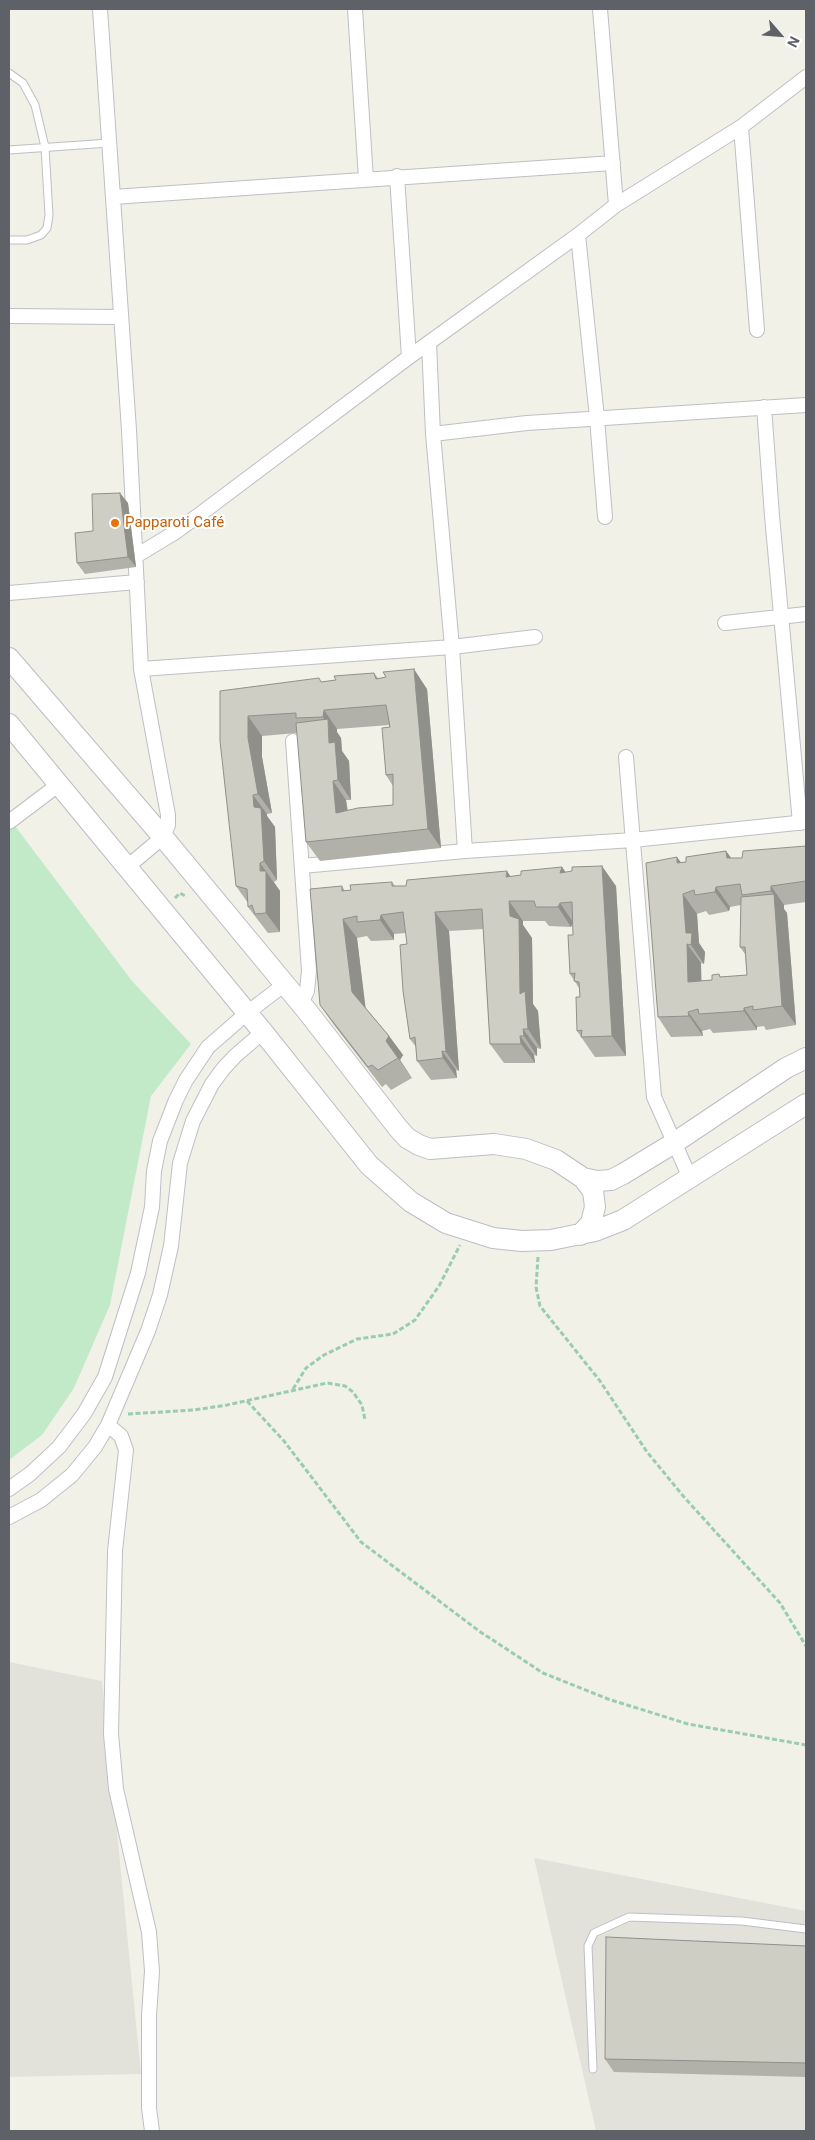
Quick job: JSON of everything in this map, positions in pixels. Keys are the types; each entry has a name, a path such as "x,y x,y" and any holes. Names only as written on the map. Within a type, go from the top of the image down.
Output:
{"street":[{"path":"100,9 136,556 141,669 167,802 168,825 163,837 126,868"},
{"path":"354,9 366,179"},
{"path":"600,9 616,205"},
{"path":"136,556 199,515 409,357 578,235 616,205 741,127 806,77"},
{"path":"741,127 757,330"},
{"path":"113,198 397,176 613,163"},
{"path":"397,176 409,357"},
{"path":"578,235 605,517"},
{"path":"9,316 121,317"},
{"path":"429,343 433,434 452,647 465,851"},
{"path":"433,434 527,423 806,404"},
{"path":"302,866 465,851 633,840 803,823 781,617 764,407"},
{"path":"9,593 137,582"},
{"path":"725,623 806,614"},
{"path":"141,669 452,647 535,636"},
{"path":"9,658 163,837 285,984 407,1138 430,1149 494,1144 526,1149 556,1160 583,1178 593,1191 595,1207 591,1223 580,1235"},
{"path":"9,724 263,1032 369,1165 428,1214 465,1231 493,1238 539,1241 595,1231 623,1220 806,1104"},
{"path":"293,741 309,972 307,991 301,1004"},
{"path":"626,757 654,1097 690,1178"},
{"path":"9,822 58,785"},
{"path":"9,1488 30,1474 59,1447 80,1420 95,1396 112,1358 138,1274 152,1208 154,1171 158,1148 167,1120 186,1080 208,1048 247,1013 285,984"},
{"path":"9,1517 41,1500 72,1475 95,1447 110,1420 148,1331 160,1295 171,1246 180,1163 194,1121 212,1084 223,1069 263,1032"},
{"path":"583,1178 597,1181 610,1180 623,1174 674,1143 786,1068 806,1058"},
{"path":"110,1420 121,1436 126,1450 115,1551 110,1734 116,1789 149,1932 152,1971 149,2016 149,2108 152,2131"}],"lane":[{"path":"9,72 23,83 35,105 45,147 49,215 48,228 41,235 26,240 9,240"},
{"path":"9,150 109,143"},
{"path":"593,2069 588,1946 594,1933 629,1917 742,1921 806,1929"}],"path":[{"path":"176,904 175,896 180,893 186,895 192,902"},
{"path":"292,1390 306,1368 324,1355 357,1339 393,1334 415,1320 449,1269 465,1231"},
{"path":"539,1241 536,1287 540,1306 600,1381 647,1452 684,1497 780,1603 806,1646"},
{"path":"110,1420 194,1410 247,1401 327,1383 345,1386 358,1397 365,1412 365,1420"},
{"path":"247,1401 284,1441 361,1542 479,1631 543,1673 608,1699 688,1724 806,1745"}],"shaded area":[{"path":"9,1662 102,1681 141,2074 9,2077"},
{"path":"534,1858 806,1911 806,2131 596,2131"}],"green space":[{"path":"9,818 132,981 191,1044 151,1096 110,1305 74,1388 42,1435 9,1460"}],"building":[{"name":"Papparoti Café","path":"120,493 128,557 77,563 75,533 93,531 92,494"},
{"path":"414,669 428,829 306,842 296,723 328,719 329,743 335,742 338,780 333,781 336,813 358,808 393,805 393,774 386,775 382,728 390,727 386,705 324,710 323,717 296,718 296,713 248,716 248,738 258,794 253,795 254,807 261,808 264,861 260,863 260,871 266,871 266,913 255,914 252,905 248,907 247,889 236,886 220,741 220,691 319,678 321,682 336,680 334,676 374,673 376,679 386,677 383,672"},
{"path":"806,846 806,881 771,886 771,891 742,895 740,884 716,887 715,892 695,895 694,890 683,894 686,933 692,933 691,945 687,944 688,982 712,980 712,975 719,974 720,977 747,975 745,947 740,947 741,897 774,894 782,1006 753,1010 753,1006 744,1008 744,1011 699,1014 698,1009 688,1012 689,1016 658,1017 646,863 677,857 677,863 686,862 686,857 726,851 727,858 742,858 743,851"},
{"path":"602,866 612,1036 581,1037 582,1030 577,1031 576,997 580,997 579,982 574,981 575,973 570,974 568,935 573,935 572,902 560,903 558,907 536,907 534,901 509,901 510,916 519,919 520,994 525,991 528,1029 523,1029 524,1036 520,1036 521,1044 490,1044 482,909 435,912 446,1052 442,1051 443,1058 417,1061 415,1037 410,1039 403,991 400,945 407,944 403,912 381,915 380,920 357,922 357,916 343,919 352,992 389,1036 386,1041 398,1058 378,1070 372,1065 368,1067 320,1005 310,889 342,886 342,891 351,890 350,885 392,882 392,886 406,886 407,880 507,871 506,877 521,875 521,871 562,867 560,873 572,871 572,867"},
{"path":"606,1937 806,1946 806,2063 605,2059"}],"place":[{"name":"Papparoti Café","path":"115,523"}]}
